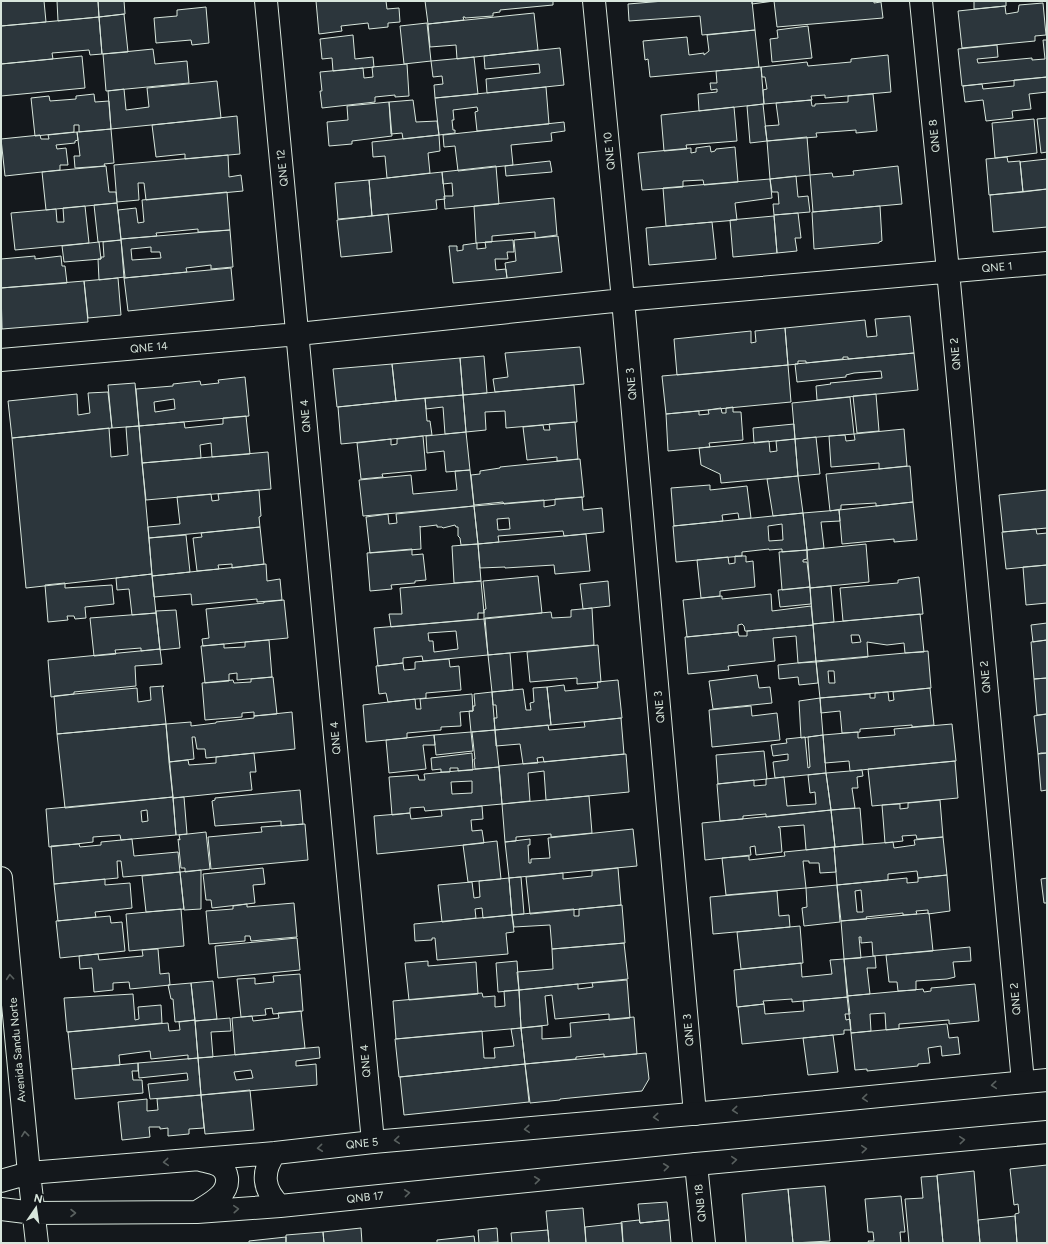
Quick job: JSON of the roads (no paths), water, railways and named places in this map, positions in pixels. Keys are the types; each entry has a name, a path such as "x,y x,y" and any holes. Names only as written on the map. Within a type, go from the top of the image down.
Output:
{"street":[{"name":"QNE 12","path":"266,1 298,334"},
{"name":"QNE 10","path":"594,1 623,300"},
{"name":"QNE 8","path":"921,1 948,271"},
{"name":"QNE 1","path":"623,300 1047,263"},
{"name":"QNE 2","path":"948,271 1022,1082"},
{"name":"QNE 14","path":"1,360 298,334 623,300"},
{"name":"QNE 3","path":"623,300 695,1114"},
{"name":"QNE 4","path":"298,334 373,1142"},
{"name":"Avenida Sandu Norte","path":"1,878 37,1243"},
{"name":"QNE 5","path":"1,1181 29,1173 275,1153 373,1142 695,1114 1047,1080"},
{"name":"QNB 17","path":"1,1209 34,1213 197,1212 280,1206 696,1164 1047,1132"},
{"path":"275,1153 268,1164 266,1182 270,1194 280,1206"},
{"path":"197,1212 221,1194 225,1190 227,1184 225,1172 222,1167 200,1159"},
{"name":"QNB 18","path":"696,1164 704,1243"}]}
